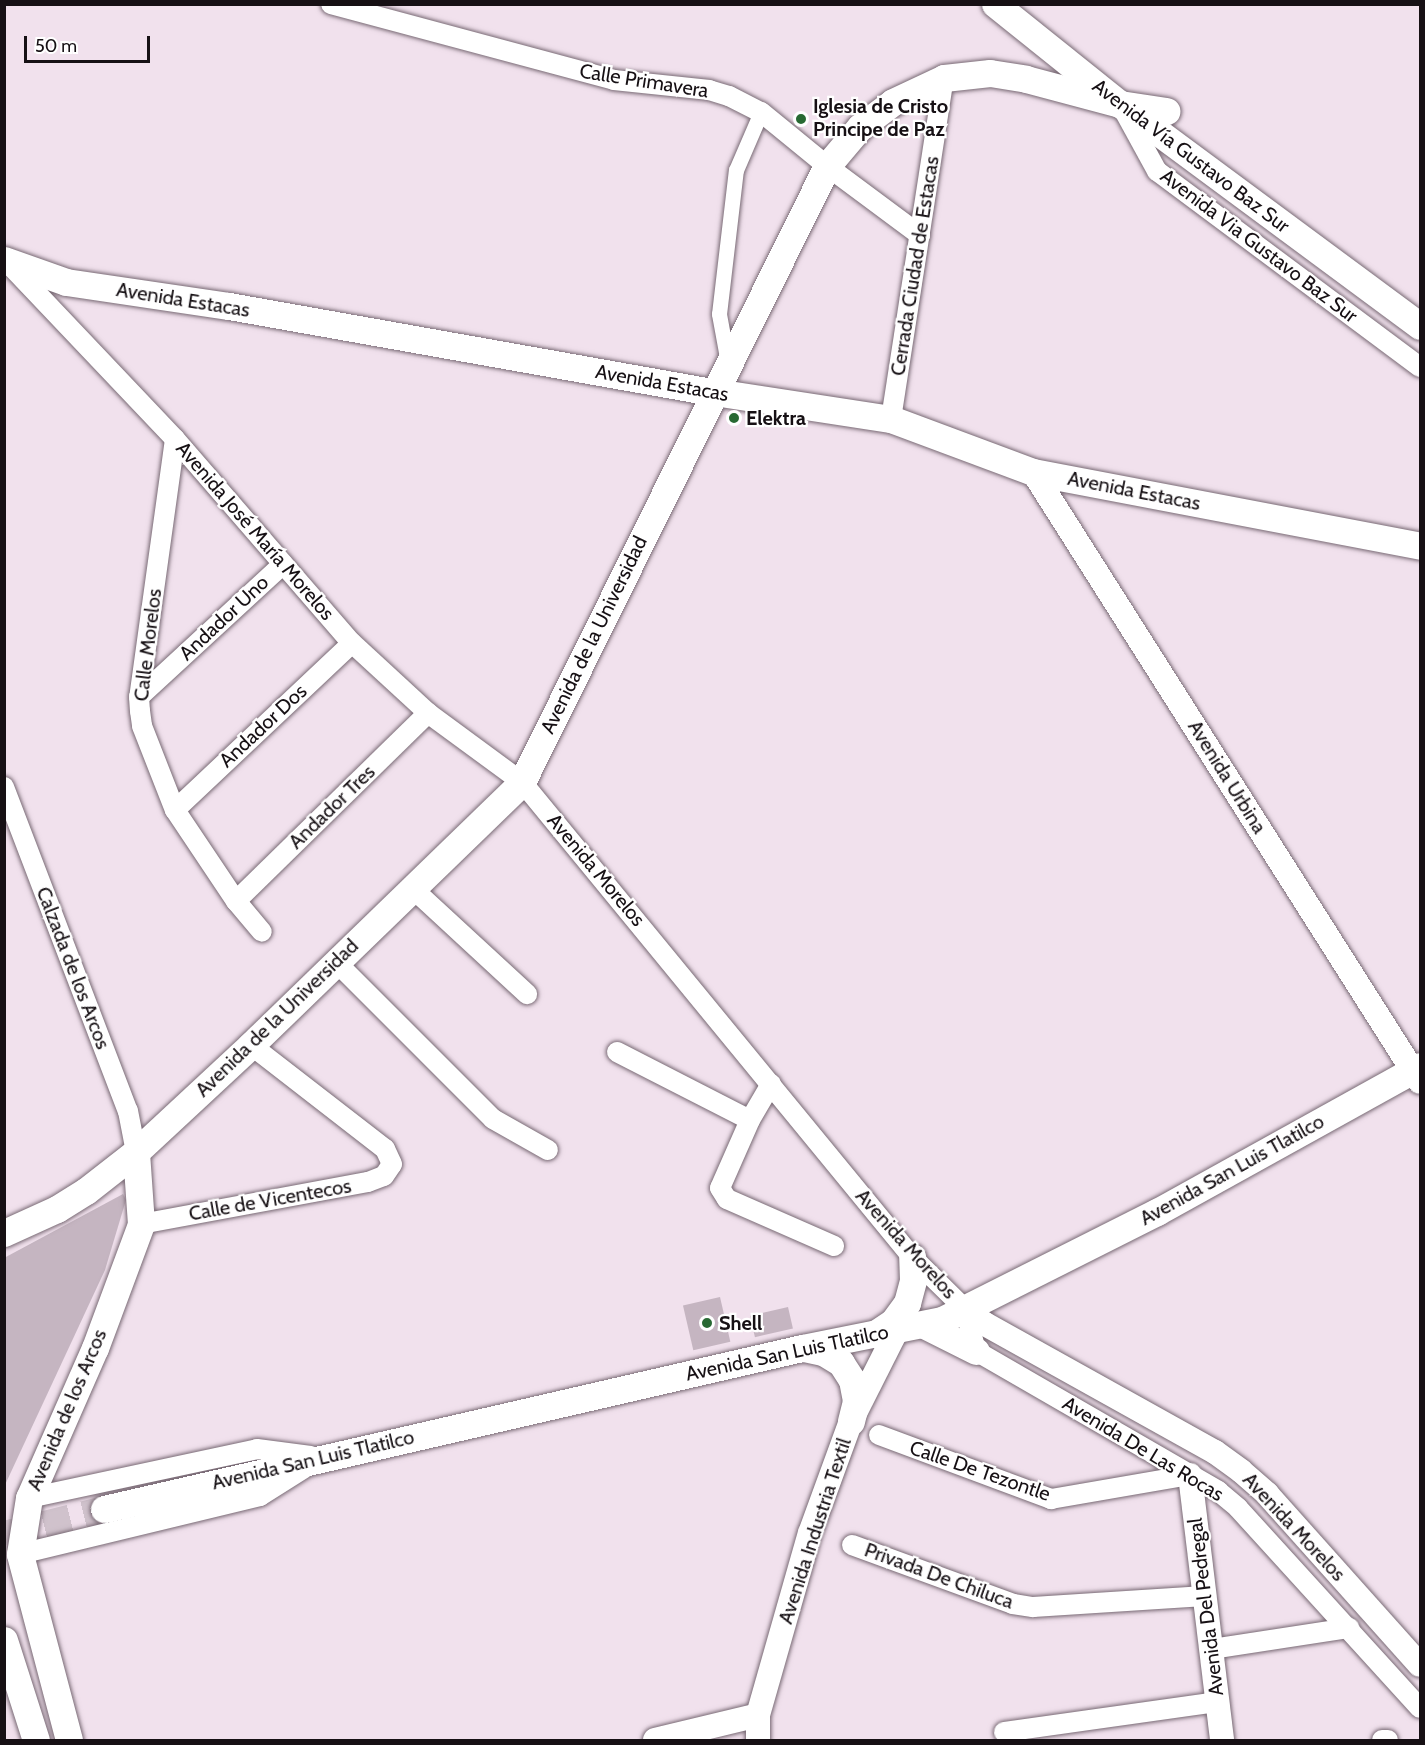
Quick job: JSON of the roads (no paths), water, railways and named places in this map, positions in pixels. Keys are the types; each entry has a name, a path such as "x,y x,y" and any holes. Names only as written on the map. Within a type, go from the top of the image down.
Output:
{"main road":[{"name":"Avenida Vía Gustavo Baz Sur","path":"995,4 1120,104 1390,304"},
{"name":"Avenida de la Universidad","path":"4,1233 57,1209 86,1191 135,1152 251,1045 522,782 827,166 860,127 893,102 944,78 990,73 1026,79 1120,104 1166,111"},
{"name":"Avenida Estacas","path":"6,262 66,282 230,306 714,392 891,419 1033,472 1420,546"},
{"name":"Avenida Via Gustavo Baz Sur","path":"1390,304 1420,326"},
{"name":"Avenida San Luis Tlatilco","path":"104,1509 802,1348 942,1320 1157,1212 1418,1073"},
{"name":"Avenida de los Arcos","path":"69,1740 20,1554 29,1498 95,1348 141,1224 135,1152"},
{"path":"886,1332 907,1303 913,1280 912,1257"},
{"path":"924,1325 976,1352"},
{"path":"802,1348 823,1352 841,1363 852,1380 856,1401 851,1421"},
{"path":"4,1640 36,1740"}],"street":[{"name":"Calle Primavera","path":"331,4 614,80 709,90 729,96 762,112 827,166 920,235"},
{"name":"Cerrada Ciudad de Estacas","path":"891,419 944,78"},
{"name":"Avenida Via Gustavo Baz Sur","path":"1120,104 1157,171 1420,367"},
{"path":"728,364 719,314 736,170 762,112"},
{"name":"Avenida José María Morelos","path":"6,262 175,439 352,643 428,713 522,782"},
{"name":"Calle Morelos","path":"175,439 139,697 142,726 175,810 236,901 262,932"},
{"name":"Avenida Urbina","path":"1033,472 1418,1073"},
{"name":"Andador Uno","path":"139,697 283,564"},
{"name":"Andador Dos","path":"175,810 352,643"},
{"name":"Andador Tres","path":"236,901 428,713"},
{"name":"Avenida Morelos","path":"522,782 912,1257 965,1309 985,1323 1215,1452 1241,1471 1267,1494 1420,1665"},
{"name":"Calzada de los Arcos","path":"4,787 128,1111 135,1152"},
{"path":"411,888 527,994"},
{"path":"336,962 493,1119 548,1150"},
{"name":"Calle de Vicentecos","path":"141,1224 368,1182 384,1176 392,1164 385,1149 251,1045"},
{"path":"617,1052 750,1120"},
{"path":"771,1084 750,1120 721,1182 722,1195 834,1246"},
{"path":"965,1309 976,1352"},
{"name":"Avenida Industria Textil","path":"758,1740 758,1715 810,1533 886,1332"},
{"name":"Avenida De Las Rocas","path":"976,1352 1218,1491 1238,1508 1420,1708"},
{"name":"Calle De Tezontle","path":"879,1435 1051,1498 1190,1474"},
{"path":"29,1498 257,1449 320,1458"},
{"path":"20,1554 260,1496 320,1458"},
{"name":"Avenida Del Pedregal","path":"1190,1474 1222,1740"},
{"name":"Privada De Chiluca","path":"852,1545 1013,1604 1033,1607 1056,1608 1205,1596"},
{"path":"1211,1649 1349,1628"},
{"path":"1004,1732 1217,1702"},
{"path":"655,1740 758,1715"}],"tunnel":[{"path":"4,1534 104,1509"}],"place":[{"name":"Iglesia de Cristo Principe de Paz","path":"801,119"},
{"name":"Elektra","path":"734,418"},
{"name":"Shell","path":"707,1323"}]}
